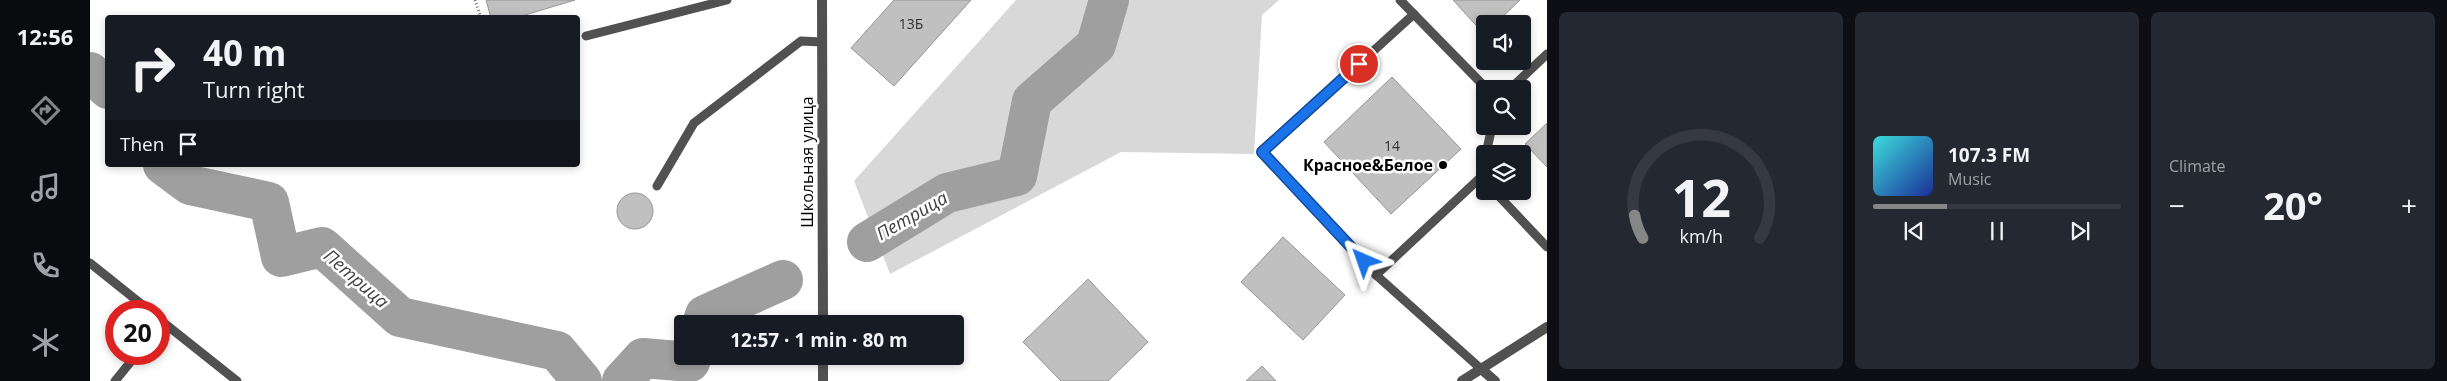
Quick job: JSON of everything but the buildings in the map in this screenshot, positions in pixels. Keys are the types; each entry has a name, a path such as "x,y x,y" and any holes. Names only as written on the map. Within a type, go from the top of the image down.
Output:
{"street":[{"name":"Школьная улица","path":"822,0 823,315"},
{"path":"1462,381 1547,327"},
{"path":"823,365 823,381"},
{"path":"1480,368 1495,381"}],"lane":[{"path":"586,36 727,0"},
{"path":"1400,0 1478,80"},
{"path":"1414,14 1262,152 1376,275 1480,368"},
{"path":"657,186 694,123 801,41 822,42"},
{"path":"1520,80 1547,54"},
{"path":"1376,275 1476,185"},
{"path":"1503,200 1547,247"},
{"path":"90,264 136,300"},
{"path":"170,331 236,381"},
{"path":"115,381 128,365"}],"path":[{"path":"475,0 479,15"}],"shaded area":[{"path":"1016,0 1279,0 1262,15 1254,154 1121,152 890,274 854,181"}],"waterway":[{"name":"Петрица","path":"867,242 947,193 1017,176 1032,101 1096,45 1109,0"},
{"name":"Петрица","path":"90,72 105,86"},
{"name":"Петрица","path":"166,167 190,185 269,202 281,257 322,247 400,317 557,351 582,381"},
{"name":"Петрица","path":"705,315 783,280"},
{"name":"Петрица","path":"622,381 643,358 674,361"}],"place":[{"name":"Красное&Белое","path":"1443,165"}],"route":[{"path":"1359,64 1262,152 1364,261"}]}
